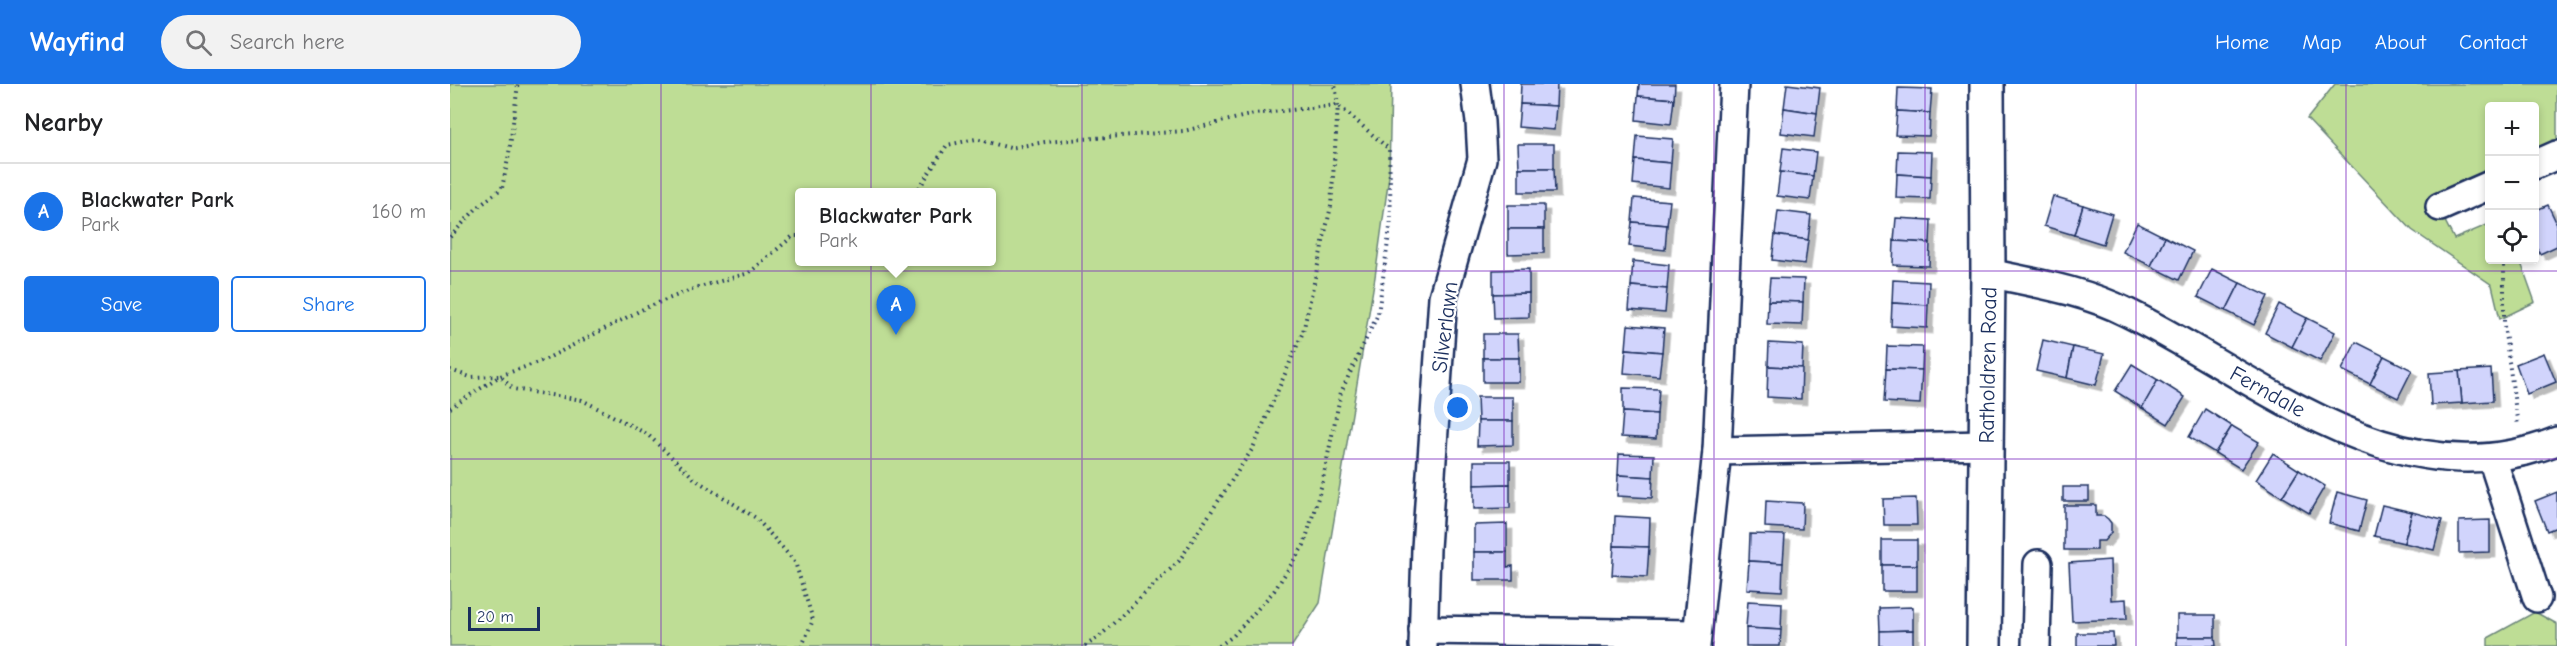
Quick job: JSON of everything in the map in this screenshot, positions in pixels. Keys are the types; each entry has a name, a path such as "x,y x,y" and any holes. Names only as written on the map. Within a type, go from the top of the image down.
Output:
{"street":[{"name":"Silverlawn","path":"1423,638 1426,548 1443,297 1482,159 1475,84"},
{"path":"1423,638 1696,640 1717,451 1734,84"},
{"name":"Ratholdren Road","path":"1984,646 1988,84"},
{"path":"2539,163 2557,155"},
{"path":"2440,207 2485,187"},
{"name":"Ferndale","path":"1988,273 2069,291 2126,312 2316,418 2362,439 2416,454 2462,459 2492,458 2557,441"},
{"path":"1717,451 1985,445"},
{"path":"2492,458 2537,598"},
{"path":"2036,646 2038,564"}],"path":[{"path":"450,237 476,209 502,188 518,84"},
{"path":"1085,646 1099,637 1179,561 1253,448 1303,332 1331,206 1338,105 1335,84"},
{"path":"919,188 947,145 976,139 1010,148 1045,142 1184,131 1254,114 1338,105 1389,149 1391,220 1378,314 1341,392 1322,484 1304,545 1274,591 1233,636 1219,646"},
{"path":"450,408 500,376 544,360 645,308 696,288 749,273 795,236"},
{"path":"2504,264 2504,326 2523,450"},
{"path":"451,371 470,377 500,376 513,389 582,400 647,434 696,480 756,518 795,562 813,620 802,646"}],"green space":[{"path":"450,84 1391,84 1389,176 1375,277 1320,603 1292,646 450,646"},
{"path":"2335,84 2557,84 2557,144 2539,152 2539,102 2485,102 2485,176 2434,199 2454,239 2485,226 2485,264 2521,264 2535,302 2500,319 2492,285 2412,230 2307,119"},
{"path":"2535,612 2557,624 2557,646 2488,646 2488,638"}],"building":[{"path":"1521,84 1557,84 1556,106 1520,104"},
{"path":"1639,84 1675,84 1674,99 1638,96"},
{"path":"1787,84 1820,88 1817,113 1784,108"},
{"path":"1898,88 1932,89 1930,113 1897,111"},
{"path":"1638,96 1674,99 1671,124 1636,120"},
{"path":"1520,104 1556,106 1554,130 1518,127"},
{"path":"1784,108 1817,113 1814,137 1781,133"},
{"path":"1897,111 1930,113 1929,136 1895,135"},
{"path":"1637,136 1673,139 1671,163 1635,160"},
{"path":"1518,144 1554,144 1554,168 1519,168"},
{"path":"1783,148 1816,152 1813,176 1780,172"},
{"path":"1898,151 1932,152 1931,176 1897,174"},
{"path":"1635,160 1671,163 1669,188 1633,184"},
{"path":"1519,168 1554,168 1555,192 1519,192"},
{"path":"1780,172 1813,176 1810,200 1777,196"},
{"path":"1897,174 1931,176 1930,199 1896,198"},
{"path":"2053,196 2083,205 2074,235 2044,226"},
{"path":"1634,198 1670,201 1667,225 1632,222"},
{"path":"1508,205 1544,205 1544,229 1508,229"},
{"path":"2083,205 2112,214 2103,244 2074,235"},
{"path":"2548,205 2557,224 2557,246 2540,254 2539,252 2539,209"},
{"path":"1778,211 1811,215 1808,240 1775,235"},
{"path":"1896,218 1931,220 1930,243 1894,241"},
{"path":"1632,222 1667,225 1665,250 1629,246"},
{"path":"2137,223 2165,237 2151,266 2123,252"},
{"path":"1508,229 1544,229 1544,253 1508,254"},
{"path":"1775,235 1808,240 1805,264 1772,260"},
{"path":"2165,237 2193,251 2179,280 2151,266"},
{"path":"1894,241 1930,243 1929,266 1893,265"},
{"path":"1633,261 1669,265 1667,289 1631,286"},
{"path":"1529,269 1529,293 1493,294 1493,270"},
{"path":"2212,269 2240,283 2226,311 2198,297"},
{"path":"1770,278 1804,279 1803,302 1768,301"},
{"path":"1893,280 1929,282 1928,305 1892,303"},
{"path":"2240,283 2268,296 2254,325 2226,311"},
{"path":"1631,286 1667,289 1665,313 1629,310"},
{"path":"1529,293 1529,317 1494,318 1493,294"},
{"path":"1768,301 1803,302 1802,325 1767,324"},
{"path":"1892,303 1928,305 1927,328 1891,326"},
{"path":"2279,304 2307,318 2292,347 2265,333"},
{"path":"2307,318 2335,332 2320,361 2292,347"},
{"path":"1628,325 1664,328 1662,352 1626,349"},
{"path":"1483,334 1518,334 1519,358 1483,358"},
{"path":"2043,340 2073,347 2067,378 2036,371"},
{"path":"2356,342 2384,356 2370,384 2342,370"},
{"path":"1769,343 1803,345 1802,368 1768,366"},
{"path":"1887,346 1923,347 1922,370 1886,369"},
{"path":"2073,347 2104,354 2096,385 2067,378"},
{"path":"1626,349 1662,352 1659,376 1624,373"},
{"path":"2544,353 2556,382 2527,394 2516,364"},
{"path":"2384,356 2412,370 2398,398 2370,384"},
{"path":"1483,358 1519,358 1519,382 1483,382"},
{"path":"2132,364 2158,380 2142,408 2115,391"},
{"path":"1768,366 1802,368 1801,399 1767,397"},
{"path":"1886,369 1922,370 1920,404 1884,402"},
{"path":"2491,369 2493,401 2462,403 2459,371"},
{"path":"2459,371 2462,403 2431,405 2429,373"},
{"path":"2158,380 2185,397 2168,424 2142,408"},
{"path":"1623,388 1659,389 1657,414 1623,412"},
{"path":"1477,397 1513,397 1513,421 1478,421"},
{"path":"2205,409 2232,426 2215,453 2189,437"},
{"path":"1623,412 1657,414 1656,439 1621,437"},
{"path":"1478,421 1513,421 1513,445 1477,446"},
{"path":"2232,426 2259,442 2241,469 2215,453"},
{"path":"2273,453 2299,470 2282,497 2256,480"},
{"path":"1619,454 1654,455 1653,477 1618,475"},
{"path":"1474,461 1510,461 1510,484 1474,485"},
{"path":"2299,470 2325,486 2309,513 2282,497"},
{"path":"1618,475 1653,477 1652,498 1617,496"},
{"path":"1510,484 1510,508 1474,509 1474,485"},
{"path":"2063,487 2089,487 2089,501 2063,501"},
{"path":"2337,492 2367,500 2359,531 2329,523"},
{"path":"2557,492 2557,527 2547,531 2535,501"},
{"path":"1916,498 1917,525 1884,525 1883,499"},
{"path":"1766,501 1803,503 1802,529 1765,527"},
{"path":"2064,505 2096,505 2096,516 2104,516 2111,523 2111,533 2104,541 2097,541 2097,550 2064,550"},
{"path":"2382,505 2412,512 2404,543 2374,536"},
{"path":"2412,512 2442,520 2434,550 2404,543"},
{"path":"1615,516 1650,518 1649,547 1614,546"},
{"path":"2490,520 2490,552 2459,553 2459,521"},
{"path":"1507,524 1507,552 1474,552 1474,525"},
{"path":"1750,534 1785,535 1783,563 1749,561"},
{"path":"1882,540 1917,540 1917,565 1882,565"},
{"path":"1614,546 1649,547 1647,577 1612,575"},
{"path":"1474,552 1507,552 1507,567 1513,566 1513,580 1474,580"},
{"path":"2110,560 2111,600 2126,599 2127,619 2072,621 2069,563"},
{"path":"1749,561 1783,563 1782,591 1747,589"},
{"path":"1882,565 1917,565 1917,591 1882,591"},
{"path":"1748,601 1782,603 1781,630 1746,628"},
{"path":"1913,607 1913,630 1880,631 1879,608"},
{"path":"2177,615 2215,615 2215,637 2177,637"},
{"path":"1746,628 1781,630 1780,646 1746,646"},
{"path":"1913,630 1913,646 1880,646 1880,631"},
{"path":"2077,633 2113,633 2114,646 2077,646"},
{"path":"2177,637 2215,637 2216,646 2177,646"}],"place":[{"name":"Blackwater Park","path":"896,335"}]}
